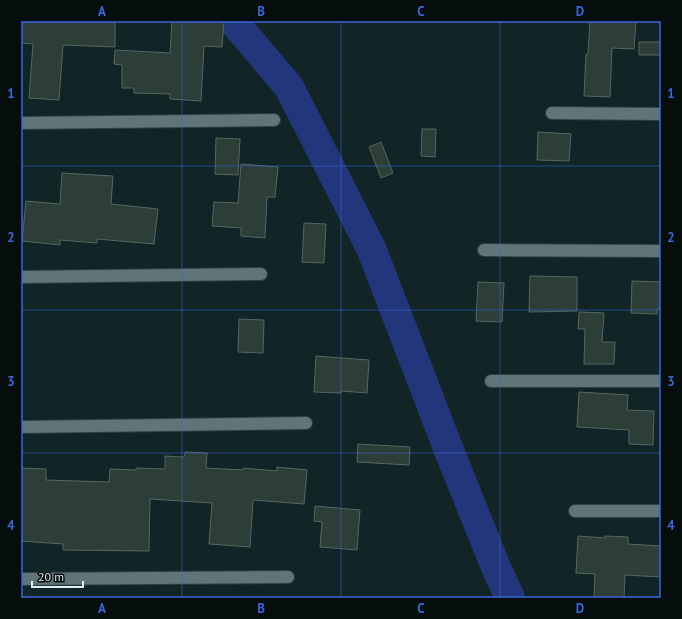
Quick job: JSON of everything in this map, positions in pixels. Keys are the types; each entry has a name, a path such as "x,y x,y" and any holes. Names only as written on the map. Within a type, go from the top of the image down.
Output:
{"street":[{"path":"552,113 661,114"},
{"path":"21,123 274,120"},
{"path":"484,250 661,251"},
{"path":"21,277 261,274"},
{"path":"491,381 661,381"},
{"path":"21,427 306,423"},
{"path":"576,511 661,512"},
{"path":"21,579 288,577"}],"building":[{"path":"21,21 115,21 115,47 63,45 59,100 29,98 33,44 21,43"},
{"path":"172,21 224,21 222,47 204,46 201,101 170,99 170,94 134,93 134,88 122,88 122,65 114,64 115,50 170,53"},
{"path":"590,21 636,21 634,49 612,48 610,97 584,96 586,54 588,54"},
{"path":"639,42 661,42 661,55 639,55"},
{"path":"422,129 436,129 435,157 421,156"},
{"path":"538,132 571,134 569,161 537,160"},
{"path":"216,138 240,139 238,175 215,174"},
{"path":"381,142 393,173 381,178 369,147"},
{"path":"241,164 278,167 275,197 267,197 265,238 241,236 241,228 212,226 214,202 238,203"},
{"path":"62,173 113,176 111,204 158,209 154,244 97,239 97,243 60,240 60,245 22,241 26,201 60,204"},
{"path":"304,223 326,224 324,263 302,262"},
{"path":"530,276 577,277 577,311 529,312"},
{"path":"632,281 661,282 661,309 657,309 657,314 631,313"},
{"path":"478,282 504,283 502,322 476,321"},
{"path":"579,312 604,313 602,342 615,342 614,364 584,364 585,329 578,329"},
{"path":"239,319 264,320 263,353 238,352"},
{"path":"316,356 369,360 367,393 341,391 341,393 314,392"},
{"path":"579,392 628,395 627,410 654,411 653,445 629,444 629,430 577,427"},
{"path":"358,444 410,447 409,465 357,462"},
{"path":"185,452 207,453 206,468 243,470 243,468 277,471 277,467 307,470 304,504 253,500 250,547 209,544 212,503 150,499 149,551 63,550 63,544 21,541 21,468 46,469 46,480 109,482 110,469 165,469 165,456 184,457"},
{"path":"315,506 360,510 357,550 320,547 322,522 314,521"},
{"path":"578,536 605,538 605,536 628,537 628,544 661,546 661,577 625,575 624,598 594,598 595,574 576,573"}],"waterway":[{"path":"233,21 289,87 371,248 450,453 495,565 510,598"}]}
